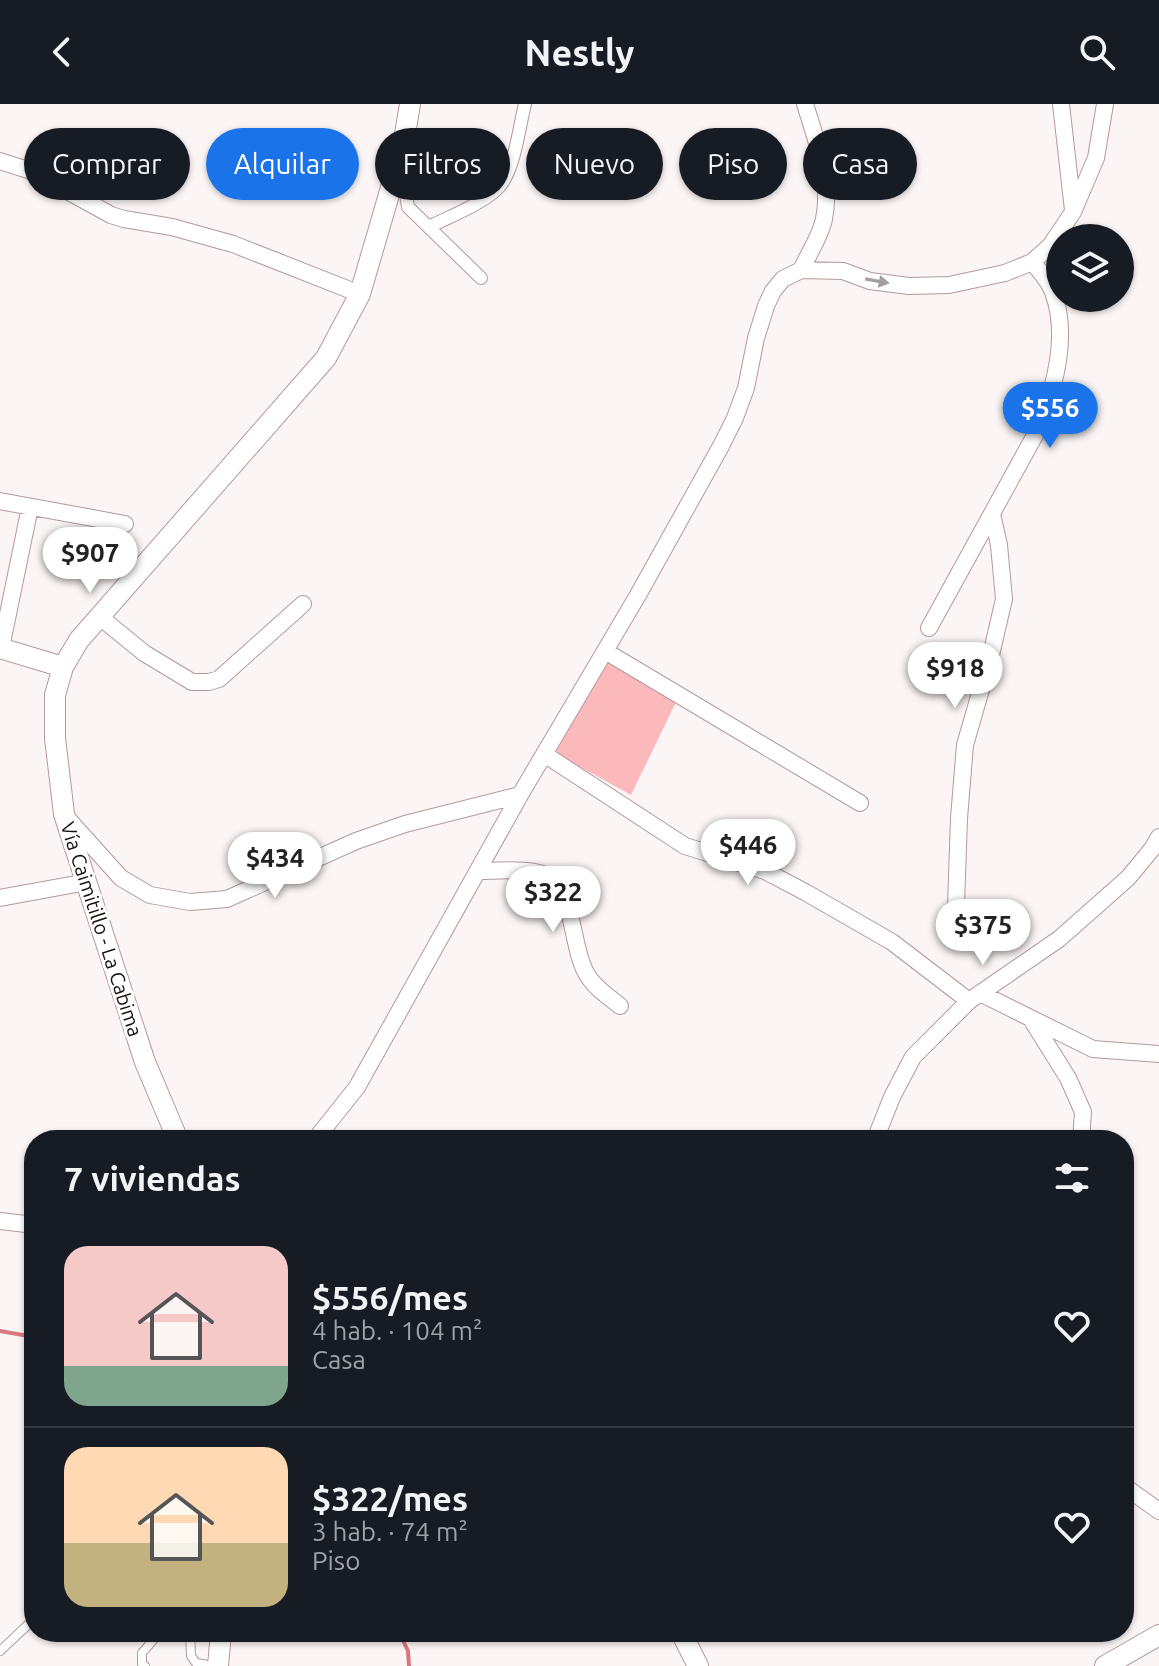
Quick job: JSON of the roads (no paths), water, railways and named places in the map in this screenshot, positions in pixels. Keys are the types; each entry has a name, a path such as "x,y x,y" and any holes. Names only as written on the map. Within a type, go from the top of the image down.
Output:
{"street":[{"name":"Vía Caimitillo - La Cabima","path":"406,128 410,104"},
{"path":"429,227 490,195 502,185 510,168 525,104"},
{"path":"801,270 824,221 827,191 805,104"},
{"path":"1061,104 1073,212"},
{"path":"323,1130 357,1087 735,418 746,388 756,338 773,291 783,279 801,270 843,271 870,281 922,286 949,285 1005,273 1032,262 1050,246 1073,212 1096,158 1105,104"},
{"path":"0,161 31,171 111,215 172,227 233,244 360,294"},
{"name":"Vía Caimitillo - La Cabima","path":"174,1130 145,1062 64,814 55,738 55,695 63,667 79,640 326,358 360,294 387,200"},
{"path":"407,200 408,207 481,278"},
{"path":"929,628 1040,426 1053,391 1060,324 1054,294 1032,262"},
{"path":"0,501 125,524"},
{"path":"30,507 0,648 63,667"},
{"path":"956,905 965,745 1004,599 999,545 992,514"},
{"path":"100,617 144,653 192,682 209,682 219,679 303,604"},
{"path":"605,651 860,803"},
{"path":"544,754 685,846 765,871 892,942 974,997 1030,1018 1093,1049 1159,1054"},
{"path":"64,814 121,878 150,895 190,902 227,899 356,841 405,824 520,795"},
{"path":"879,1130 913,1057 974,997 1059,939 1128,878 1159,837"},
{"path":"478,871 533,871 550,876 560,885 579,956 588,976 620,1006"},
{"path":"0,898 87,882"},
{"path":"1030,1018 1068,1078 1083,1112 1082,1130"},
{"path":"0,1221 24,1224"},
{"path":"1134,1493 1159,1511"},
{"path":"1105,1666 1159,1635"},
{"path":"218,1665 220,1642"},
{"path":"686,1642 698,1666"}],"lane":[{"path":"0,1651 24,1628"},
{"path":"145,1666 142,1664 142,1653 151,1642"},
{"path":"190,1642 191,1656 196,1663 218,1665"}],"waterway":[{"path":"0,1331 24,1335"},
{"path":"404,1642 409,1666"}]}
